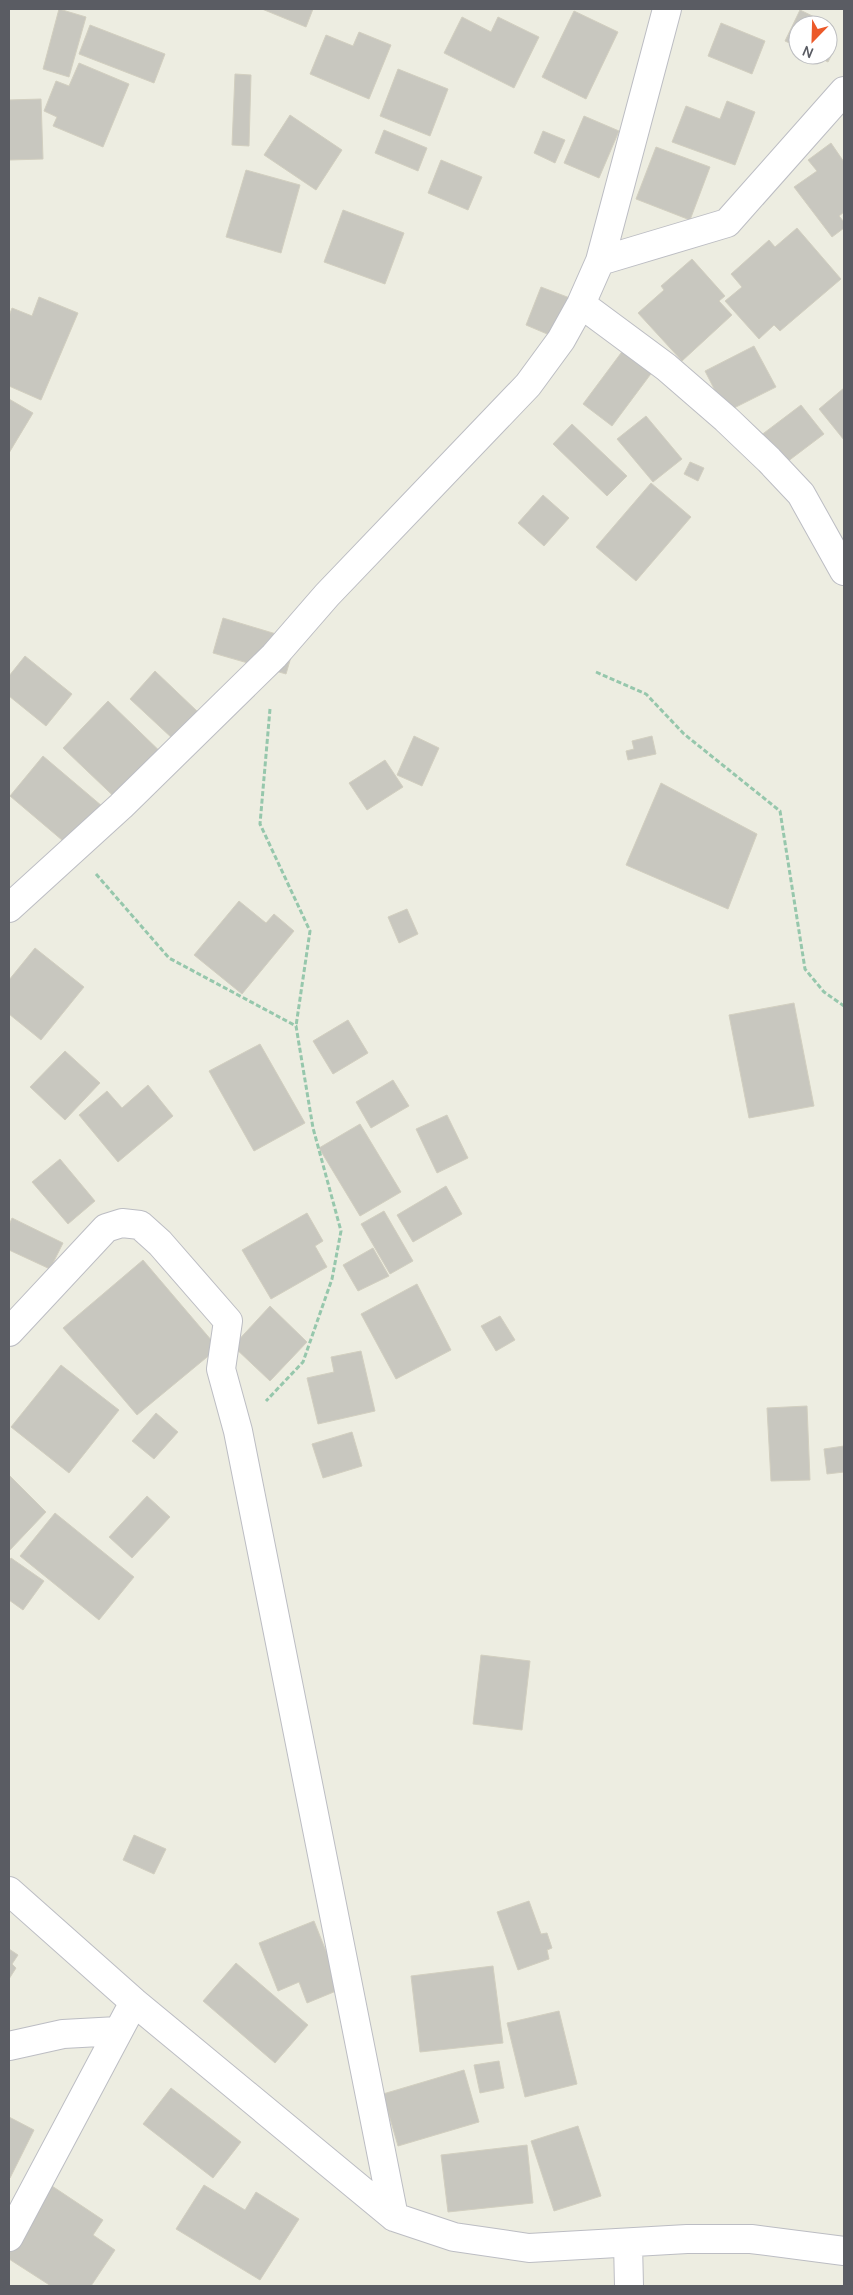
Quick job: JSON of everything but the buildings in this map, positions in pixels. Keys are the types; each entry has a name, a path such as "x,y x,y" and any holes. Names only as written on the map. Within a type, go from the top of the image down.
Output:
{"street":[{"path":"12,897 74,849 121,806 274,656 327,595 528,386 561,340 582,304 600,261 667,9"},
{"path":"600,261 727,223 844,91"},
{"path":"582,304 666,367 726,419 769,460 801,494 844,571"},
{"path":"9,1332 106,1228 122,1222 140,1225 160,1243 228,1321 221,1369 238,1431 394,2217"},
{"path":"9,1891 134,2002 394,2217 454,2237 529,2248 687,2239 751,2239 844,2251"},
{"path":"9,2237 134,2002"},
{"path":"9,2046 63,2034 118,2031"},
{"path":"628,2243 629,2286"}],"path":[{"path":"238,1431 303,1362 332,1279 341,1231 313,1128 296,1026 310,931 260,824 274,656"},
{"path":"596,672 646,694 684,734 780,811 805,969 824,992 844,1006"},
{"path":"74,849 169,958 296,1026"}]}
